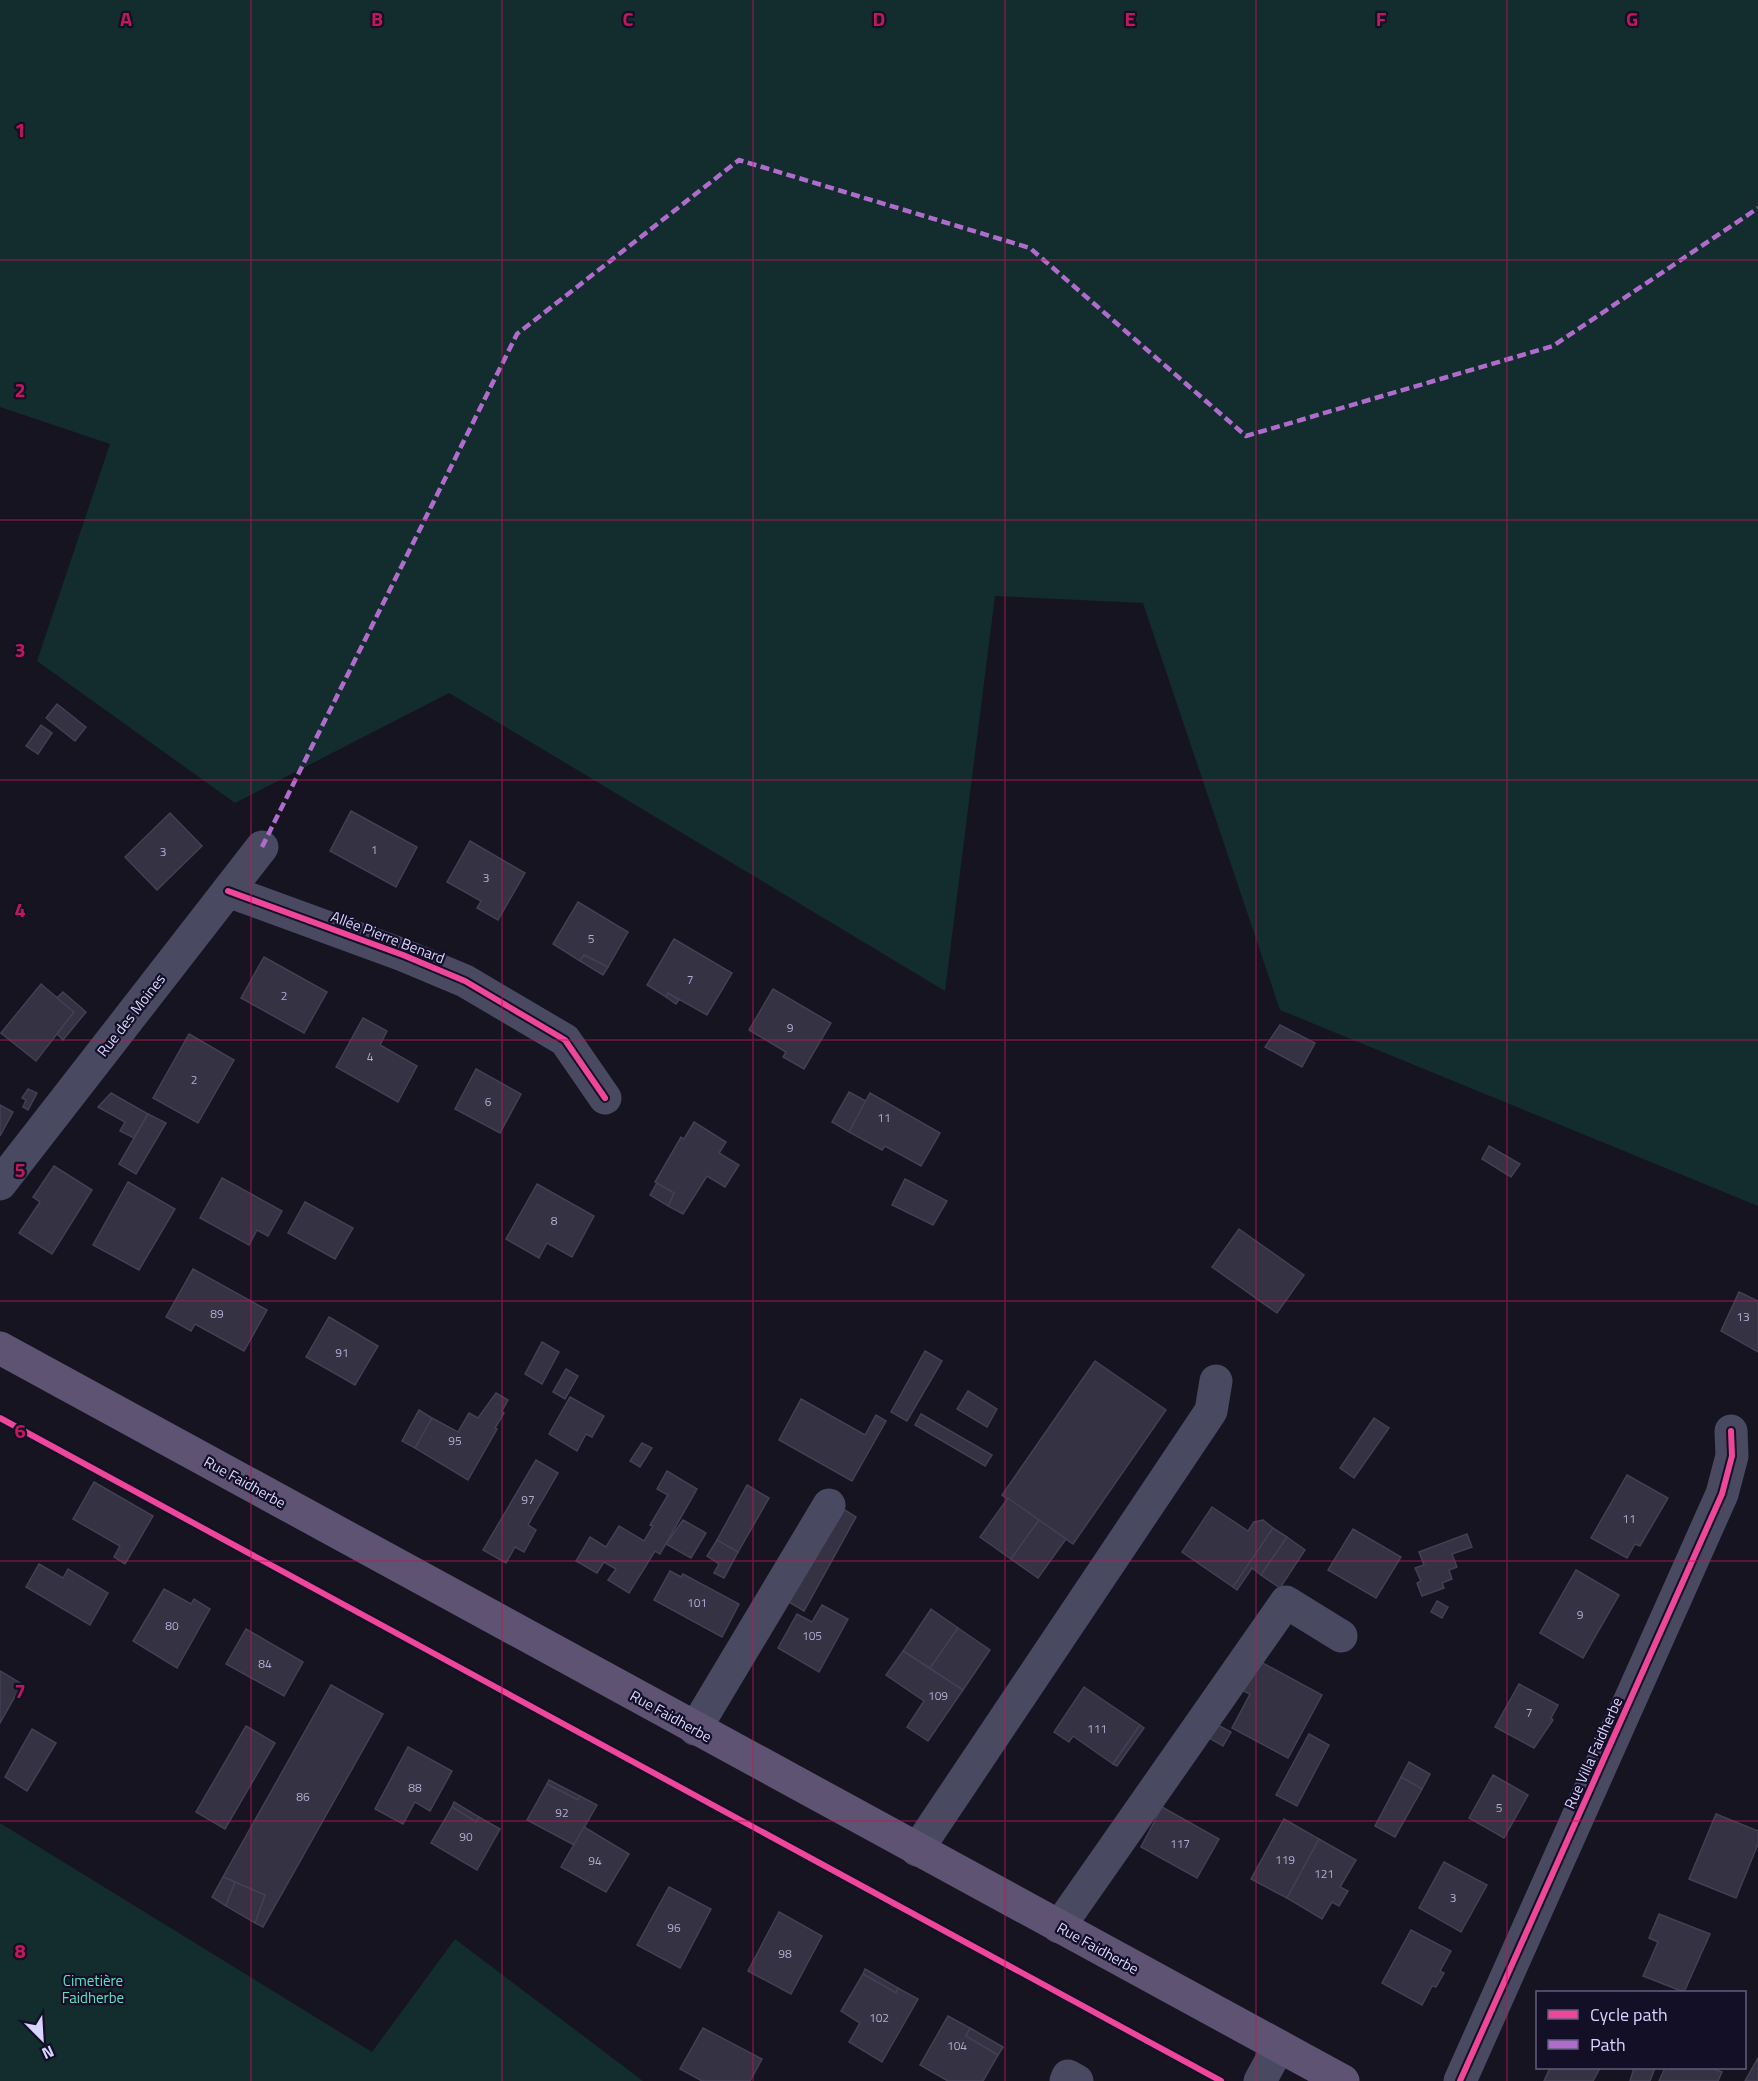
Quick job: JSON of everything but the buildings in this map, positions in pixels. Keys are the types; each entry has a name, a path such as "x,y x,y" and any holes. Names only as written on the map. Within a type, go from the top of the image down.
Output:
{"main road":[{"name":"Rue Faidherbe","path":"0,1348 1343,2081"}],"street":[{"name":"Rue des Moines","path":"0,1184 262,847"},
{"name":"Allée Pierre Benard","path":"228,891 447,972 494,997 565,1040 605,1098"},
{"path":"917,1850 1211,1410 1216,1381"},
{"name":"Rue Villa Faidherbe","path":"1460,2081 1722,1494 1732,1456 1731,1431"},
{"path":"695,1729 829,1505"},
{"path":"1059,1927 1286,1602 1341,1636"},
{"path":"1260,2081 1279,2046"},
{"path":"1066,2081 1068,2076 1077,2081"}],"green space":[{"path":"0,0 1758,0 1758,1206 1280,1010 1143,603 995,596 945,991 449,693 235,803 37,661 110,444 0,407"},
{"name":"Cimetière Faidherbe","path":"0,1823 372,2052 455,1939 643,2081 0,2081"}],"marked path":[{"path":"262,847 517,334 739,160 1030,248 1246,436 1553,346 1758,208"}],"cycle path":[{"path":"228,891 403,955 465,981 565,1040 605,1098"},
{"path":"0,1418 1221,2081"},
{"path":"1460,2081 1722,1494 1732,1456 1731,1431"}]}
